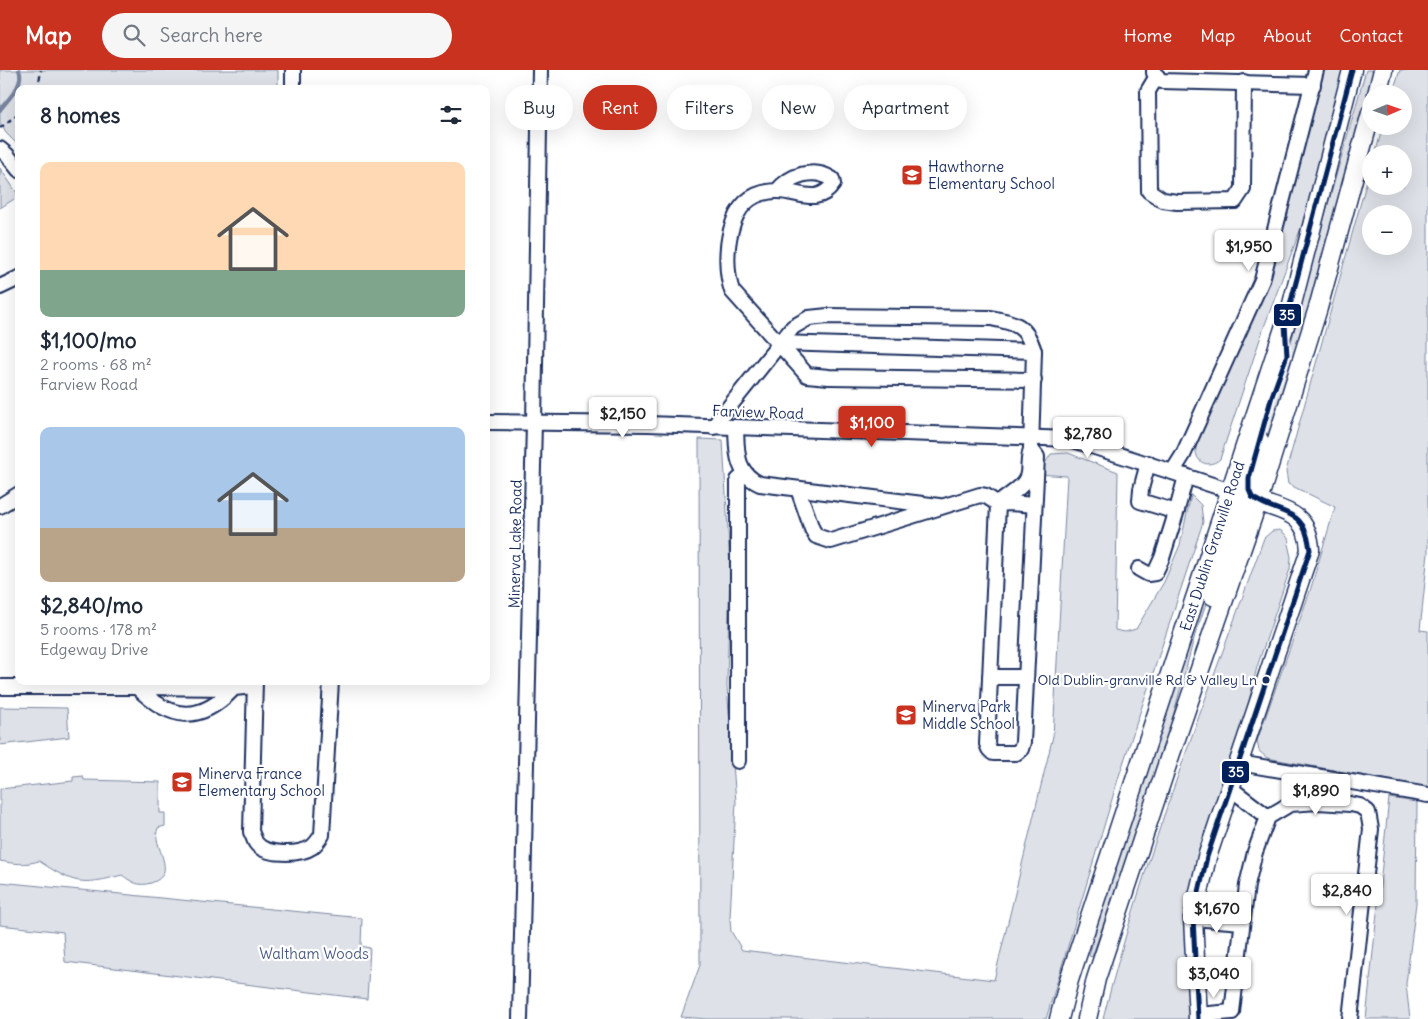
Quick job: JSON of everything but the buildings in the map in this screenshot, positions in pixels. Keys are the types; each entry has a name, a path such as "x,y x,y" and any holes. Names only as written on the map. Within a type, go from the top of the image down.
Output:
{"main road":[{"name":"East Dublin Granville Road","path":"1060,1019 1069,980 1285,324 1352,70"},
{"path":"1378,85 1382,70"},
{"name":"East Dublin Granville Road","path":"1086,1019 1096,979 1171,753 1258,501 1318,308 1365,135"},
{"path":"1198,1017 1194,918 1207,857 1310,550 1310,537 1298,518 1258,501 1251,496 1248,489 1249,478 1265,421 1286,355 1285,324"},
{"path":"1171,753 1167,732 1218,582 1223,558 1240,510 1238,495 1231,491"}],"street":[{"path":"293,70 293,85"},
{"name":"Minerva Lake Road","path":"520,1019 540,70"},
{"path":"1139,569 1148,574 1155,573 1162,558 1177,510 1179,473 1183,455 1262,280 1316,70"},
{"path":"1155,73 1161,81 1313,84"},
{"path":"1155,73 1148,91 1149,191 1163,200 1177,202 1234,201 1240,195 1243,189 1244,82"},
{"path":"0,149 15,165"},
{"path":"777,191 756,195 742,204 733,220 729,237 728,277 732,291 807,375 1034,380"},
{"path":"0,287 15,280"},
{"path":"713,427 793,327 809,318 828,316 991,318 1014,322 1030,337 1034,351 1034,380 1028,475 1022,485 998,504 987,744 993,752 1016,753 1021,749 1023,742 1037,457 1031,443"},
{"path":"780,343 1034,351"},
{"name":"Farview Road","path":"490,422 713,427 1031,443 1070,439 1231,491"},
{"path":"736,428 738,458 745,474 760,484 944,507"},
{"path":"1148,463 1141,489 1140,502 1177,510"},
{"path":"738,761 738,480 745,474"},
{"path":"798,489 816,536 831,541 980,496 986,496 998,504 1010,503 1034,506"},
{"path":"0,506 15,497"},
{"path":"990,677 1026,678"},
{"path":"0,687 67,685"},
{"path":"112,685 234,688 249,685"},
{"path":"254,685 251,832 256,844 267,851 289,853 304,851 313,846 322,835 331,685"},
{"path":"137,687 164,708 174,712 188,713 200,712 210,708 221,701 234,688"},
{"path":"1239,763 1428,795"},
{"path":"1230,788 1268,817"},
{"path":"1198,1017 1235,1015 1242,922 1247,885 1255,852 1268,817 1290,804 1318,802 1360,806 1368,812 1371,829 1350,1019"},
{"path":"1194,918 1242,922"}],"path":[{"path":"39,85 41,70"},
{"path":"0,128 15,116"}],"green space":[{"path":"0,70 278,70 278,85 15,85 15,142 0,123"},
{"path":"1324,70 1345,70 1302,225 1264,327 1220,459 1211,464 1204,463 1199,460 1196,454 1197,440 1266,287"},
{"path":"1366,70 1376,70 1372,85 1362,85 1362,127 1326,253 1270,434 1264,432 1283,373 1317,243"},
{"path":"1400,70 1428,70 1428,553 1420,630 1428,631 1428,787 1267,758 1259,751 1257,741 1310,591 1335,507 1288,484 1286,471 1363,195 1412,195 1412,145 1378,145 1380,135 1412,135 1412,85 1395,85"},
{"path":"0,168 15,190 15,199 0,208"},
{"path":"699,439 723,440 730,567 727,686 736,802 730,918 731,931 742,950 994,980 1053,736 1067,476 1038,474 1051,454 1068,453 1118,472 1115,630 1125,632 1136,629 1164,582 1180,545 1191,495 1201,505 1203,522 1119,776 1046,1019 708,1019 681,1017 700,965"},
{"path":"1280,530 1290,541 1288,544 1291,557 1290,569 1257,667 1247,709 1201,855 1192,1019 1103,1019 1137,897 1199,717 1264,538 1272,531"},
{"path":"1218,554 1223,556 1195,635 1164,749 1092,957 1089,956 1111,872"},
{"path":"0,707 67,708 69,737 0,745"},
{"path":"83,776 84,780 160,782 160,813 165,813 165,826 158,828 157,835 164,866 164,873 160,878 151,883 142,884 132,882 122,875 97,881 78,881 61,874 39,861 20,864 0,861 0,789 73,781 73,777"},
{"path":"1389,798 1417,802 1416,903 1406,984 1410,1019 1366,1019"},
{"name":"Waltham Woods","path":"0,882 362,918 361,946 370,948 367,999 65,962 63,932 0,925"}],"waterway":[{"path":"18,85 19,70"},
{"path":"0,110 15,90"}],"transit line":[{"name":"35","path":"1198,1019 1193,918 1207,857 1310,550 1303,526 1290,514 1252,497 1249,490 1249,478 1272,396 1287,355 1285,324 1352,70"}],"place":[{"name":"Hawthorne Elementary School","path":"912,175"},
{"name":"Old Dublin-granville Rd & Valley Ln","path":"1266,680"},
{"name":"Minerva Park Middle School","path":"906,715"},
{"name":"Minerva France Elementary School","path":"182,782"}]}
